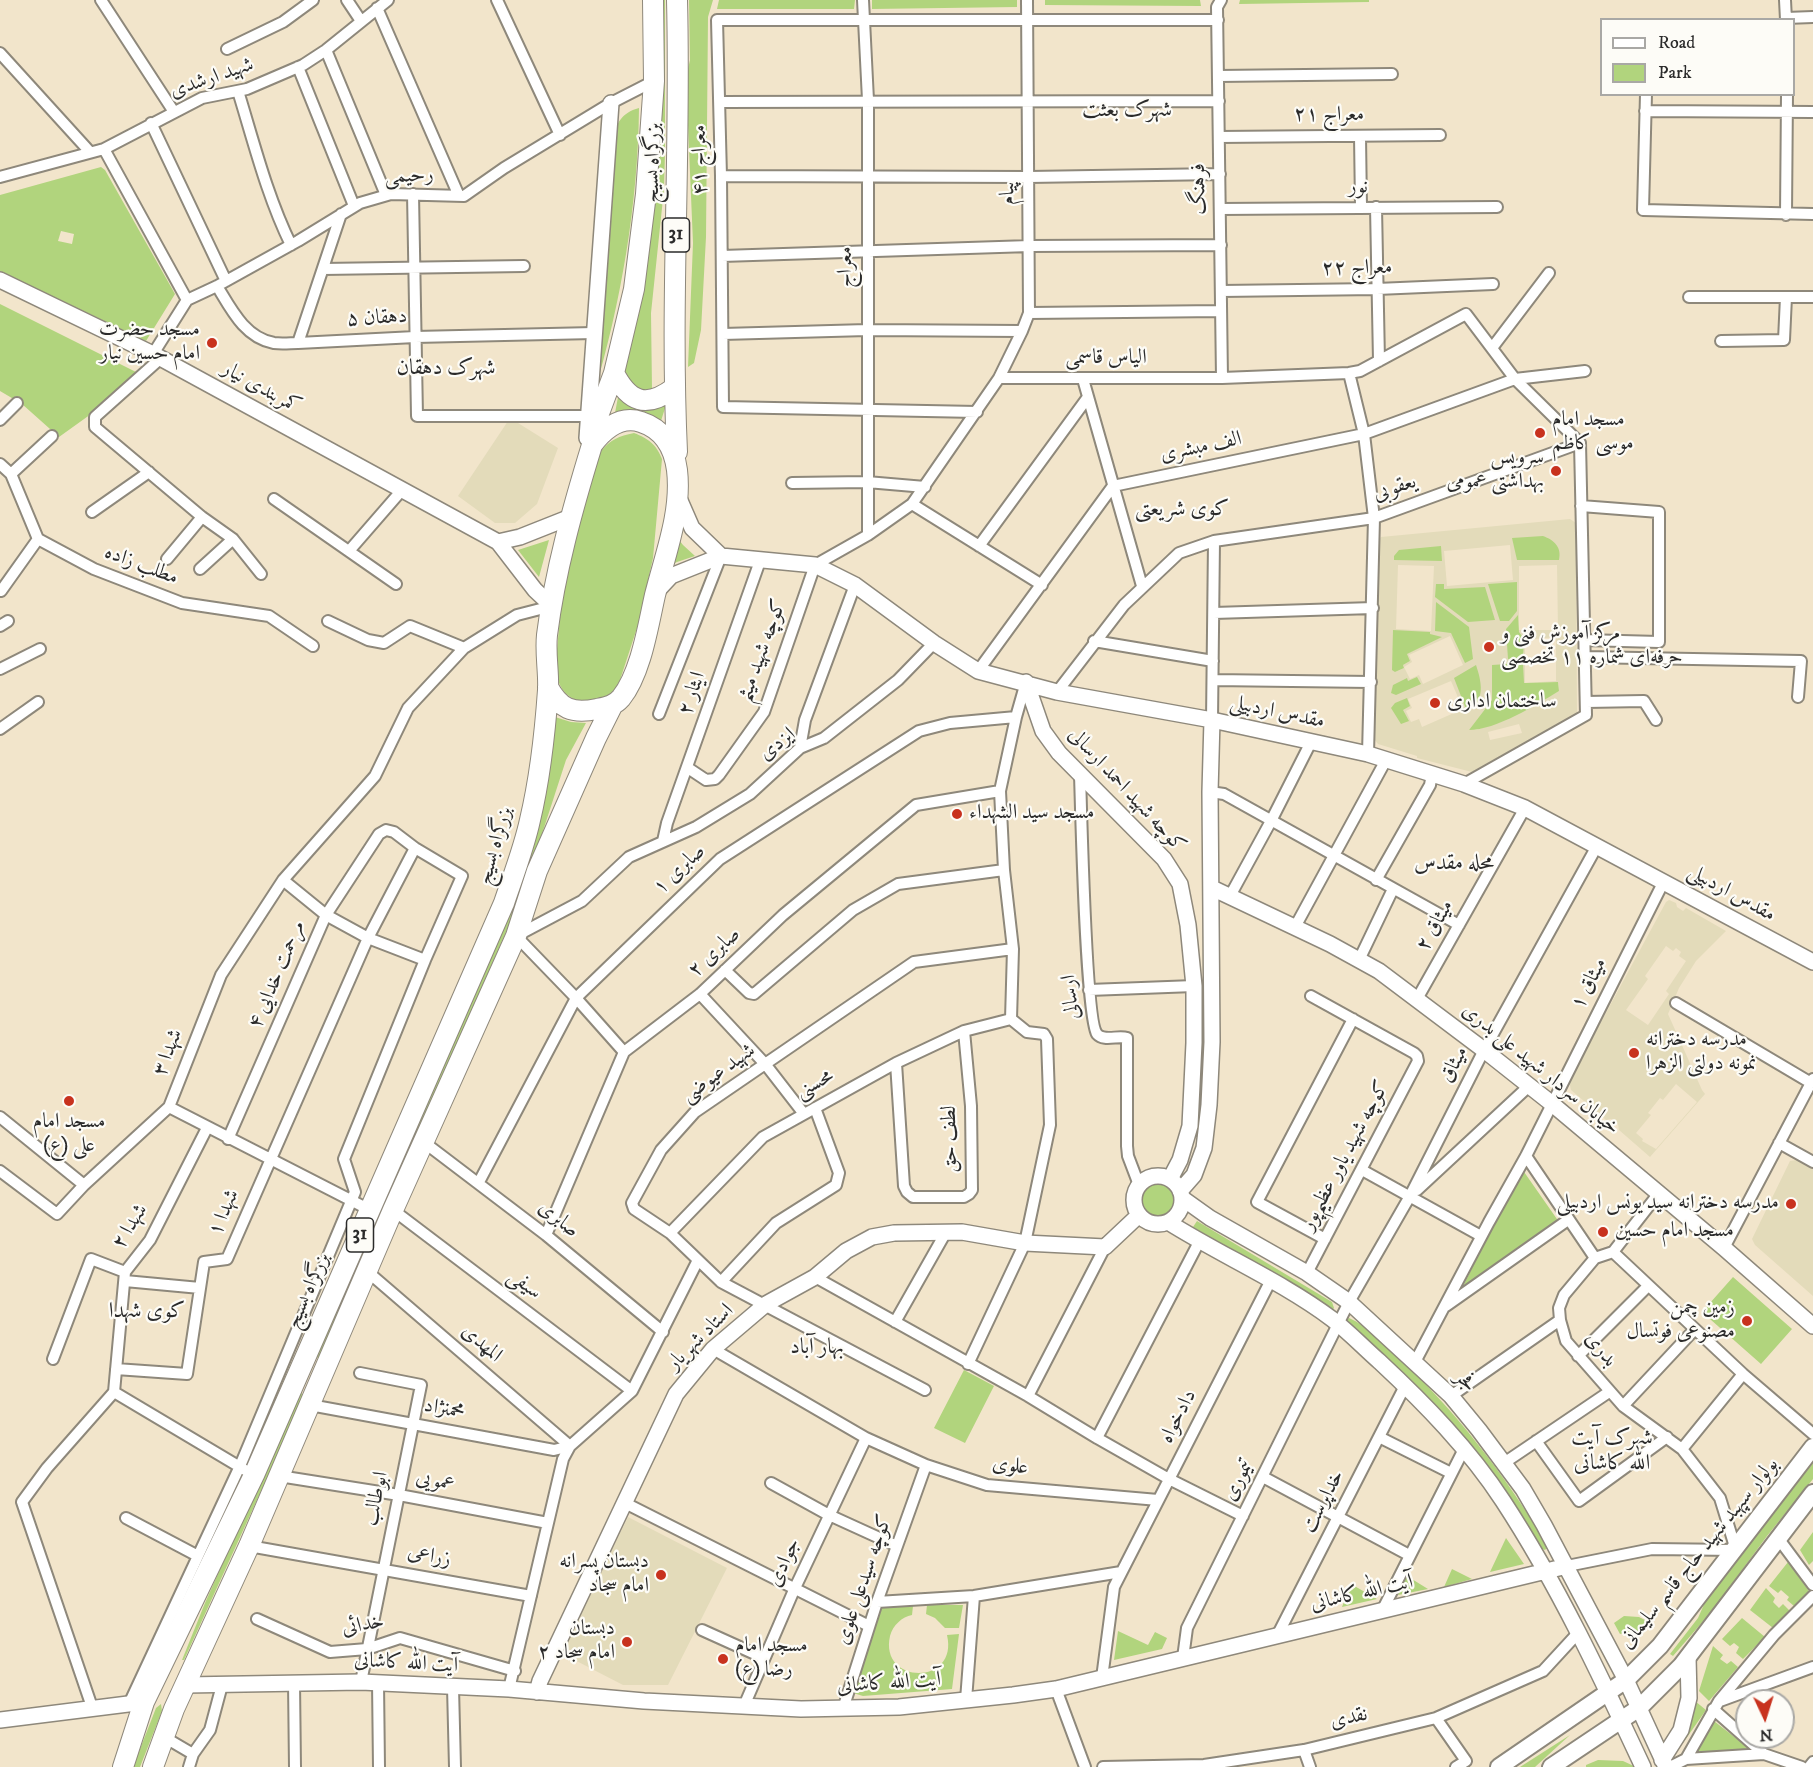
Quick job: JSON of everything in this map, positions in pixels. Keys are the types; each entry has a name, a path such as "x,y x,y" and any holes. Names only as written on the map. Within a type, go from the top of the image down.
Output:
{"highway":[{"name":"بزرگراه بسیج","path":"123,1767 136,1703 247,1471 301,1369 504,903 530,822 548,687 547,648 552,606 598,416 614,373 619,342 634,289 646,194 654,81 653,0"},
{"name":"بزرگراه بسیج","path":"153,1767 186,1685 249,1546 393,1210 516,936 537,871 596,738 612,706 621,697 633,677 646,634 677,495 674,388 679,82 677,0"},
{"path":"614,373 622,388 634,399 651,400 674,388"},
{"name":"بزرگراه بسیج","path":"592,445 603,431 618,422 636,420 653,426 667,438 677,470"},
{"path":"548,687 556,700 568,709 580,711 612,706"},
{"path":"301,1369 321,1379"}],"main road":[{"name":"بولوار سپهبد شهید حاج قاسم سلیمانی","path":"1499,1767 1626,1680 1660,1646 1813,1447"},
{"path":"1556,1766 1639,1708 1688,1657 1813,1493"}],"street":[{"path":"101,0 174,112"},
{"path":"227,49 283,22 313,0"},
{"path":"347,0 361,21"},
{"name":"شهید ارشدی","path":"0,177 104,149 201,98 247,89 298,67 326,50 388,0"},
{"path":"497,0 560,135"},
{"name":"معراج","path":"863,0 869,176 868,535"},
{"name":"پیام","path":"999,378 1029,313 1027,0"},
{"path":"1785,0 1786,18"},
{"name":"فرهنگ","path":"1218,2 1222,378"},
{"path":"377,8 459,196"},
{"path":"1795,18 1813,17"},
{"path":"864,22 1028,19 1218,20"},
{"name":"معراج ۴۱","path":"864,22 717,20 723,407 868,410"},
{"path":"326,50 386,195"},
{"path":"0,52 90,152"},
{"path":"298,67 354,206"},
{"path":"1218,76 1392,74"},
{"name":"رحیمی","path":"187,300 222,284 354,206 386,195 464,196 504,168 610,103 654,81"},
{"path":"238,90 268,192 276,215 291,245"},
{"path":"1646,96 1643,210 1813,214"},
{"path":"1786,215 1787,96"},
{"path":"720,102 1219,100"},
{"path":"586,466 610,103"},
{"path":"1645,111 1813,112"},
{"name":"دهقان ۵","path":"151,123 233,313 248,330 260,339 275,343 298,343 415,337 594,333"},
{"name":"معراج ۲۱","path":"1219,137 1440,135"},
{"path":"1360,136 1361,207"},
{"path":"104,149 187,300 157,356 95,417 95,427 202,517 233,539 261,574"},
{"path":"721,176 1029,177 1220,174"},
{"path":"413,194 417,416 588,416"},
{"path":"1376,207 1379,361"},
{"name":"نور","path":"1220,209 1497,207"},
{"path":"298,343 341,214"},
{"path":"722,255 1030,246 1221,245"},
{"path":"324,269 524,266"},
{"path":"1464,784 1586,715 1580,443 1515,379 1492,348 1549,273"},
{"name":"کمربندی نیار","path":"0,280 157,356 498,542"},
{"name":"معراج ۲۲","path":"1221,291 1377,289 1493,284"},
{"path":"1689,297 1813,297"},
{"path":"1721,340 1784,340 1786,297"},
{"path":"1029,313 1221,311"},
{"name":"الیاس قاسمی","path":"999,378 1222,378 1349,373 1379,361 1466,314 1492,348"},
{"path":"723,334 867,330 1022,332"},
{"name":"الف مبشری","path":"1113,486 1364,434 1515,379 1585,371"},
{"path":"1349,373 1364,434 1374,518 1368,754"},
{"path":"815,565 868,535 912,504 999,378"},
{"path":"1083,379 1142,586"},
{"path":"979,546 1088,397"},
{"path":"0,420 17,403"},
{"path":"868,410 977,412"},
{"path":"10,474 52,436"},
{"name":"یعقوبی","path":"1057,692 1094,641 1142,586 1179,553 1214,541 1374,518 1580,443"},
{"path":"0,464 10,474 38,539 1,591"},
{"path":"92,512 149,472"},
{"path":"792,483 867,482 925,487"},
{"path":"978,671 1113,486"},
{"path":"350,551 402,490"},
{"path":"677,495 692,528 721,556"},
{"path":"273,499 396,584"},
{"path":"912,504 1042,585"},
{"path":"1581,506 1659,512 1659,642 1584,640"},
{"path":"552,606 535,590 498,542 520,537 573,516"},
{"path":"166,559 202,517"},
{"name":"مطلب زاده","path":"38,539 94,569 182,603 269,616 313,646"},
{"path":"200,569 233,539"},
{"path":"1212,720 1214,541"},
{"path":"656,592 671,576 721,556"},
{"path":"659,714 721,556"},
{"name":"مقدس اردبیلی","path":"721,556 815,565 855,585 934,643 978,671 1057,692 1212,720 1368,754 1464,784 1525,808 1813,962"},
{"name":"ایثار ۲","path":"663,841 760,561"},
{"name":"کوچه شهید میثم","path":"688,768 706,780 715,779 764,712 815,565"},
{"path":"800,748 805,720 855,585"},
{"name":"شهدا ۳","path":"0,1171 57,1214 84,1185 169,1107 221,975 283,880 375,776 408,708 464,648 517,615 552,606"},
{"path":"1214,613 1373,609"},
{"path":"328,621 368,640 384,643 410,626 464,648"},
{"path":"1094,641 1213,662"},
{"name":"ایزدی","path":"663,841 696,827 750,794 800,748 824,738 898,681 934,643"},
{"path":"0,669 40,649"},
{"path":"1585,657 1801,660 1798,697"},
{"path":"1213,680 1371,682"},
{"path":"968,1364 1025,1243 1050,1125 1047,1039 1044,1034 1027,1032 1011,1019 1013,949 1004,870 1000,791 1026,682"},
{"name":"کوچه شهید احمد ارسالی","path":"1026,682 1043,731 1059,753 1164,860 1180,884 1188,925 1194,986 1194,1043 1190,1126 1185,1145 1170,1179"},
{"path":"1586,702 1644,701 1656,720"},
{"path":"0,729 38,702"},
{"name":"صابری ۱","path":"479,1182 576,998 720,859 919,731 950,723 1016,717"},
{"name":"کوچه شهید احمد ارسالی","path":"1181,1195 1194,1175 1204,1148 1209,1099 1212,1042 1210,792 1212,720"},
{"path":"1230,896 1311,742"},
{"path":"1295,927 1386,760"},
{"name":"ارسالی","path":"1080,774 1089,990 1098,1036 1127,1038 1127,1146 1128,1156 1139,1185"},
{"path":"1376,880 1430,785 1432,774"},
{"name":"صابری ۲","path":"546,1235 624,1052 700,994 783,915 916,805 1000,791"},
{"path":"1210,792 1224,794 1459,925"},
{"name":"میثاق ۲","path":"1417,999 1525,808"},
{"name":"مرحمت خدایی ۴","path":"228,1139 326,915 379,834 386,830 394,832 415,848"},
{"path":"624,1052 516,936 582,901 629,857 663,841"},
{"name":"میثاق","path":"1349,1302 1410,1196 1484,1050 1597,846"},
{"path":"0,1720 136,1703 198,1556 247,1471 355,1192 344,1159 425,960 462,876 415,848 368,938 270,1159"},
{"path":"725,970 749,993 754,994 853,910 898,884 1004,870"},
{"path":"283,880 326,915 368,938 425,960"},
{"name":"میثاق ۱","path":"1551,1103 1664,881"},
{"name":"خیابان سردار شهید علی بدری","path":"1212,888 1295,927 1379,971 1551,1103 1813,1326"},
{"path":"1359,960 1393,889"},
{"name":"شهید عیوضی","path":"925,1390 721,1282 670,1233 634,1209 632,1203 661,1150 696,1112 914,962 1013,949"},
{"path":"1089,990 1194,986"},
{"path":"700,994 766,1065 804,1114"},
{"path":"1311,996 1353,1019 1257,1202 1325,1239"},
{"path":"1676,1003 1812,1081 1724,1248"},
{"name":"محسنی","path":"670,1233 763,1137 896,1063 964,1031 1011,1019"},
{"name":"کوچه شهید یاور عظیم‌پور","path":"1307,1273 1418,1060 1417,1056 1353,1019"},
{"name":"لطف حق","path":"896,1063 904,1186 907,1192 913,1197 964,1197 972,1190 971,1106 964,1031"},
{"path":"1410,1196 1529,1086"},
{"path":"1192,1095 1199,1102 1209,1099"},
{"path":"1415,1362 1526,1156 1551,1103"},
{"path":"169,1107 370,1210"},
{"path":"721,1282 776,1223 836,1185 839,1173 815,1108"},
{"path":"0,1117 84,1185"},
{"name":"شهدا ۲","path":"114,1392 125,1276 150,1240 207,1128"},
{"name":"صابری","path":"425,1143 546,1235 663,1332"},
{"path":"1779,1143 1813,1162"},
{"path":"1526,1156 1595,1257 1613,1252 1659,1193"},
{"name":"شهدا ۱","path":"116,1369 187,1374 204,1262 226,1259 270,1159"},
{"path":"1362,1170 1481,1236"},
{"path":"1168,1222 1179,1212 1181,1195 1170,1179 1164,1176 1150,1177 1139,1185 1134,1200 1139,1215 1152,1223 1168,1222 1199,1242 1271,1280 1339,1324 1406,1386 1464,1449 1503,1502 1545,1571 1643,1767"},
{"name":"فجر","path":"1181,1195 1210,1218 1307,1273 1349,1302 1451,1396 1523,1489 1567,1566 1639,1708"},
{"name":"سیفی","path":"393,1210 632,1391"},
{"path":"1028,1396 1105,1247 1139,1215"},
{"path":"1444,1307 1568,1220"},
{"path":"895,1322 946,1232"},
{"name":"استاد شهریار","path":"537,1692 540,1681 676,1394 713,1350 766,1304 815,1277 846,1251 872,1237 894,1233 962,1232 1025,1243 1105,1247"},
{"path":"1097,1438 1199,1242"},
{"path":"1613,1252 1743,1374 1813,1434"},
{"name":"بدری","path":"1595,1257 1564,1295 1560,1308 1560,1320 1566,1341 1623,1406 1682,1449 1720,1498 1736,1550"},
{"path":"53,1359 92,1259 125,1276 200,1288"},
{"path":"509,1689 515,1671 562,1459 570,1446 632,1391 698,1260"},
{"name":"المهدی","path":"368,1272 570,1446"},
{"path":"815,1277 1028,1396 1169,1479 1244,1516"},
{"name":"دادخواه","path":"1102,1678 1114,1587 1271,1280"},
{"path":"1578,1356 1648,1286"},
{"name":"تیموری","path":"1183,1658 1187,1628 1349,1302"},
{"path":"1451,1396 1560,1320"},
{"path":"1623,1406 1695,1329"},
{"name":"علوی","path":"713,1350 866,1438 926,1465 987,1485 1158,1500"},
{"name":"ابوطالب","path":"360,1374 421,1385 361,1682"},
{"path":"1682,1449 1743,1374"},
{"name":"خداپرست","path":"1277,1636 1406,1386"},
{"path":"92,1707 22,1502 46,1468 114,1392 247,1471"},
{"path":"1504,1463 1609,1392"},
{"name":"محمنژاد","path":"310,1406 554,1450 570,1446"},
{"path":"1379,1437 1451,1473"},
{"path":"1536,1441 1579,1501 1667,1437"},
{"name":"جوادی","path":"744,1706 794,1590 866,1438"},
{"path":"1382,1611 1464,1449"},
{"name":"کوچه سیدعلی علوی","path":"843,1709 877,1602 926,1465"},
{"name":"عمویی","path":"279,1476 399,1495 548,1523"},
{"path":"1263,1477 1409,1555"},
{"path":"771,1483 829,1515 897,1546"},
{"path":"625,1503 869,1626"},
{"path":"126,1518 198,1556"},
{"path":"1778,1538 1813,1585"},
{"name":"زراعی","path":"249,1546 384,1568 531,1596"},
{"path":"1567,1566 1652,1549 1736,1550"},
{"name":"آیت الله کاشانی","path":"186,1685 378,1682 744,1706 843,1709 899,1707 1056,1689 1567,1566"},
{"path":"877,1602 974,1596 1121,1572"},
{"path":"966,1700 974,1596"},
{"path":"1686,1759 1716,1705 1774,1635 1813,1596"},
{"name":"خدائی","path":"257,1619 330,1652 367,1649 400,1638 515,1671"},
{"path":"702,1630 764,1658"},
{"name":"نقدی","path":"1103,1767 1204,1765 1304,1750 1436,1718 1543,1671 1578,1633"},
{"path":"1666,1765 1681,1730 1689,1698 1688,1657"},
{"path":"1716,1705 1813,1667"},
{"path":"294,1682 296,1767"},
{"path":"378,1682 379,1767"},
{"path":"189,1767 193,1754 210,1730 222,1685"},
{"path":"453,1687 455,1767"},
{"path":"1056,1689 1085,1767"},
{"path":"1716,1705 1764,1754 1802,1767"},
{"path":"1639,1708 1666,1765"},
{"path":"1436,1718 1466,1761 1456,1767"},
{"path":"164,1737 193,1754"},
{"path":"1304,1750 1310,1767"},
{"path":"1666,1765 1686,1759 1764,1754"},
{"path":"1809,1767 1813,1762"}],"shaded area":[{"path":"510,418 558,448 537,504 515,523 495,523 458,496"},
{"name":"مرکز آموزش فنی و حرفه‌ای شماره ۱۱ تخصصی","path":"1570,519 1576,523 1577,713 1472,772 1417,758 1417,756 1378,744 1374,739 1379,540 1381,537","holes":["1510,545 1513,580 1447,586 1444,551","1398,565 1434,566 1431,631 1396,629","1557,565 1558,630 1519,630 1519,566","1518,616 1519,632 1509,659 1506,629","1393,630 1441,637 1406,654 1410,661 1403,665 1404,668 1395,672","1450,636 1463,665 1423,684 1419,675 1410,679 1404,667 1412,662 1409,655","1556,637 1556,681 1527,683 1558,682 1559,691 1506,720 1476,730 1469,730 1492,700 1508,661 1525,683 1525,640","1451,681 1463,709 1422,727 1419,719 1411,722 1406,711 1412,708 1408,699","1519,724 1522,733 1490,740 1488,732"]},
{"name":"مدرسه دخترانه نمونه دولتی الزهرا","path":"1669,900 1676,903 1677,907 1683,911 1686,908 1726,931 1696,961 1679,988 1668,1014 1705,1094 1650,1157 1619,1130 1618,1124 1611,1119 1606,1120 1571,1090 1569,1081","holes":["1666,946 1673,951 1676,948 1681,952 1679,956 1686,961 1666,991 1669,994 1648,1025 1626,1010 1648,979 1645,976","1676,1084 1697,1102 1656,1149 1642,1141 1643,1139 1636,1133 1651,1115 1648,1113 1660,1098 1663,1100"]},
{"name":"مدرسه دخترانه سید یونس اردبیلی","path":"1797,1160 1813,1169 1813,1296 1755,1245 1752,1239 1790,1161"},
{"path":"628,1517 727,1568 668,1685 623,1685 561,1653"}],"green space":[{"path":"660,0 665,0 664,189 651,313 652,389 646,392 635,388 620,375"},
{"path":"689,0 713,0 708,17 706,237 701,330 694,363 688,367 693,243 686,78 690,60"},
{"path":"719,0 855,0 854,9 717,9"},
{"path":"872,0 1017,0 1017,7 872,9"},
{"path":"1045,0 1200,0 1201,6 1045,5"},
{"path":"1240,0 1369,0 1369,2 1239,4"},
{"path":"639,108 635,181 626,253 620,289 594,394 612,139 621,119"},
{"path":"101,167 105,170 175,294 146,341 0,271 0,195","holes":["61,231 74,234 72,244 58,241"]},
{"path":"0,304 144,376 59,437 22,404 0,391"},
{"path":"618,397 640,407 666,405 660,424 615,413"},
{"path":"634,433 651,443 662,459 653,558 638,625 620,680 614,690 606,696 590,702 581,701 567,695 558,680 556,670 560,615 568,567 579,521 601,451 615,439"},
{"path":"672,531 695,556 663,569"},
{"path":"1543,536 1556,545 1560,555 1559,560 1517,560 1512,538"},
{"path":"549,540 539,577 518,550"},
{"path":"1441,546 1442,561 1394,560 1399,550"},
{"path":"1517,582 1517,611 1509,621 1500,621 1488,584"},
{"path":"1436,584 1444,584 1444,589 1485,587 1495,620 1468,622 1435,597"},
{"path":"1436,602 1469,627 1473,659 1465,663 1451,633 1435,631"},
{"path":"1518,615 1519,632 1524,639 1523,658 1508,659 1506,629"},
{"path":"1393,630 1430,632 1430,634 1442,637 1407,654 1410,661 1403,665 1404,668 1395,672 1392,670"},
{"path":"1519,660 1523,663 1524,683 1558,682 1559,691 1503,721 1480,729 1469,730 1492,700 1492,665"},
{"path":"1476,665 1481,684 1480,696 1473,706 1466,709 1454,678"},
{"path":"1417,677 1421,684 1396,695 1391,693 1393,685 1407,678 1408,681"},
{"path":"1407,698 1410,706 1403,710 1409,721 1401,724 1391,708 1395,703"},
{"path":"555,717 571,722 586,723 566,760 529,874 509,925 319,1358 316,1357 487,966"},
{"path":"1522,1169 1559,1222 1460,1292"},
{"path":"1157,1183 1169,1188 1174,1200 1169,1212 1157,1217 1145,1212 1140,1200 1145,1188"},
{"path":"1197,1221 1332,1302 1334,1308 1331,1312 1193,1227"},
{"name":"زمین چمن مصنوعی فوتسال","path":"1733,1277 1792,1329 1761,1364 1702,1312"},
{"path":"1349,1318 1368,1330 1385,1345 1459,1421 1529,1516 1546,1542 1545,1550 1540,1548 1466,1440 1413,1382 1345,1322"},
{"path":"964,1370 994,1386 965,1443 934,1428"},
{"path":"302,1393 303,1399 184,1660 182,1660 297,1396"},
{"path":"1813,1463 1813,1479 1767,1536 1712,1611 1673,1656 1670,1654 1698,1618 1706,1600"},
{"path":"1813,1532 1813,1561 1809,1565 1800,1550"},
{"path":"1506,1538 1524,1564 1490,1572"},
{"path":"1788,1562 1811,1594 1794,1606 1781,1590 1778,1593 1769,1586"},
{"path":"1452,1569 1472,1579 1444,1587"},
{"path":"1407,1576 1428,1589 1398,1595"},
{"path":"1351,1584 1377,1599 1342,1607"},
{"path":"1766,1588 1775,1598 1773,1602 1779,1608 1783,1604 1790,1611 1773,1628 1750,1610"},
{"path":"927,1605 963,1605 959,1628 945,1628 935,1618 926,1614"},
{"path":"913,1606 912,1615 898,1622 891,1632 890,1652 896,1664 906,1671 919,1673 931,1671 942,1664 948,1652 947,1635 959,1634 952,1689 863,1696 853,1693 879,1608"},
{"path":"1624,1616 1639,1617 1649,1622 1642,1633 1631,1631 1620,1634 1614,1623"},
{"path":"1742,1618 1765,1637 1743,1659 1736,1653 1739,1647 1734,1643 1730,1646 1722,1639"},
{"path":"1118,1631 1148,1645 1155,1632 1167,1638 1162,1649 1114,1660"},
{"path":"1713,1646 1723,1655 1720,1659 1727,1664 1731,1661 1738,1667 1709,1701 1699,1691"},
{"path":"1695,1701 1706,1710 1683,1743"},
{"path":"161,1704 162,1711 140,1767 133,1767 156,1708"},
{"path":"1714,1721 1735,1737 1735,1749 1751,1750 1697,1752"},
{"path":"1570,1735 1535,1767 1520,1767"},
{"path":"1598,1760 1623,1761 1636,1767 1586,1767"}],"place":[{"name":"مسجد حضرت امام حسین نیار","path":"212,343"},
{"name":"مسجد امام موسی کاظم","path":"1540,433"},
{"name":"سرویس بهداشتی عمومی","path":"1556,471"},
{"name":"مرکز آموزش فنی و حرفه‌ای شماره ۱۱ تخصصی","path":"1489,647"},
{"name":"ساختمان اداری","path":"1435,703"},
{"name":"مسجد سید الشهداء","path":"957,814"},
{"name":"مدرسه دخترانه نمونه دولتی الزهرا","path":"1634,1053"},
{"name":"مسجد امام علی (ع)","path":"69,1101"},
{"name":"مدرسه دخترانه سید یونس اردبیلی","path":"1791,1204"},
{"name":"مسجد امام حسین","path":"1603,1232"},
{"name":"زمین چمن مصنوعی فوتسال","path":"1747,1321"},
{"name":"دبستان پسرانه امام سجاد","path":"661,1575"},
{"name":"دبستان امام سجاد ۲","path":"627,1642"},
{"name":"مسجد امام رضا (ع)","path":"723,1659"}],"district":[{"name":"شهرک بعثت","path":"1127,111"},
{"name":"شهرک دهقان","path":"446,369"},
{"name":"کوی شریعتی","path":"1182,510"},
{"name":"محله مقدس","path":"1454,864"},
{"name":"کوی شهدا","path":"147,1312"},
{"name":"بهار آباد","path":"817,1348"},
{"name":"شهرک آیت الله کاشانی","path":"1612,1452"}]}
